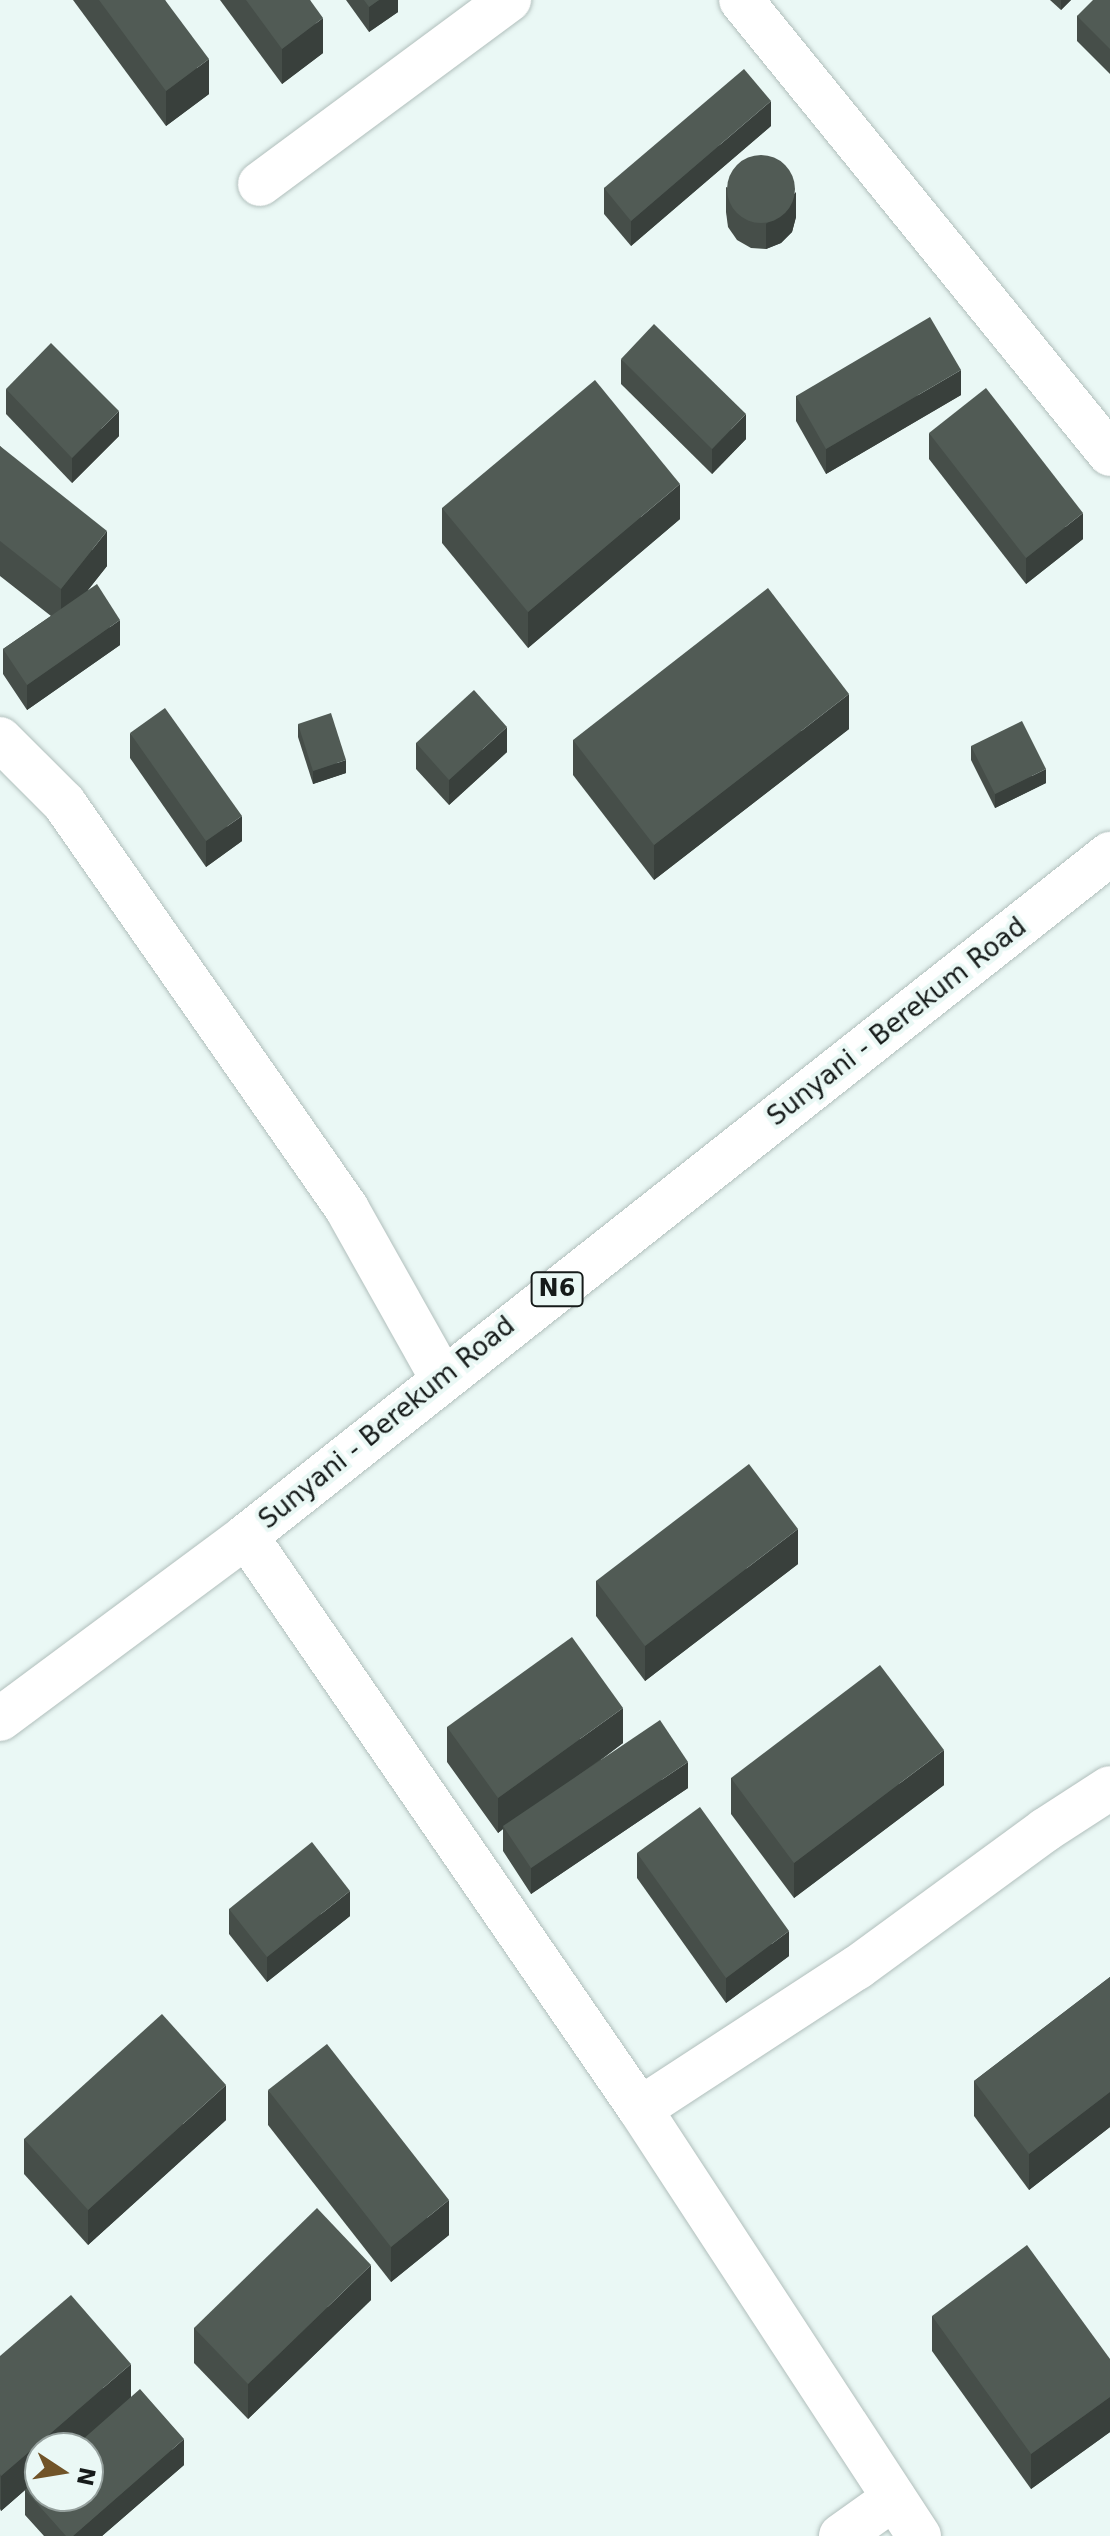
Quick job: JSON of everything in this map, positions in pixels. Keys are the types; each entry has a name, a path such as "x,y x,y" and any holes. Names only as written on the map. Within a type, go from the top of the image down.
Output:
{"street":[{"path":"260,184 509,0"},
{"path":"741,0 1110,454"},
{"path":"0,739 64,803 347,1209 442,1378"},
{"name":"Sunyani - Berekum Road","path":"0,1719 246,1536 442,1378 1110,854"},
{"path":"246,1536 640,2109 919,2536"},
{"path":"640,2109 858,1967 1110,1788"},
{"path":"841,2536 894,2498"}],"building":[{"path":"99,0 165,0 209,59 166,91"},
{"path":"246,0 310,0 323,18 282,49"},
{"path":"364,0 379,0 369,7"},
{"path":"1093,0 1110,0 1110,49 1077,16"},
{"path":"744,69 771,101 631,221 604,188"},
{"path":"754,155 768,155 780,160 790,170 795,189 790,208 780,218 768,223 754,223 742,218 732,208 727,196 727,182 732,170 742,160"},
{"path":"930,317 961,370 826,449 796,396"},
{"path":"654,324 746,414 712,449 621,359"},
{"path":"51,343 119,411 72,458 6,389"},
{"path":"595,380 680,484 528,612 442,508"},
{"path":"986,388 1083,513 1026,558 929,433"},
{"path":"0,446 107,531 61,589 0,541"},
{"path":"97,584 120,620 27,685 3,649"},
{"path":"768,588 849,694 654,845 573,740"},
{"path":"474,690 507,727 449,780 416,743"},
{"path":"165,708 242,816 206,841 130,733"},
{"path":"331,713 346,760 313,771 298,724"},
{"path":"1022,721 1046,769 995,794 971,746"},
{"path":"749,1464 798,1529 645,1646 596,1581"},
{"path":"572,1637 623,1708 498,1798 447,1727"},
{"path":"880,1665 944,1750 794,1863 731,1778"},
{"path":"660,1720 688,1762 531,1868 503,1826"},
{"path":"700,1807 789,1931 726,1978 637,1853"},
{"path":"312,1842 350,1891 267,1957 229,1909"},
{"path":"1110,1977 1110,2092 1029,2154 974,2081"},
{"path":"162,2014 226,2085 88,2210 24,2139"},
{"path":"327,2044 449,2200 391,2247 268,2090"},
{"path":"317,2208 371,2265 248,2384 194,2328"},
{"path":"1027,2245 1110,2359 1110,2397 1031,2454 932,2316"},
{"path":"71,2295 131,2364 52,2432 24,2432 24,2456 1,2476 0,2356"},
{"path":"140,2389 184,2439 104,2509 104,2432 91,2432"},
{"path":"45,2512 100,2512 73,2536 66,2536"}]}
